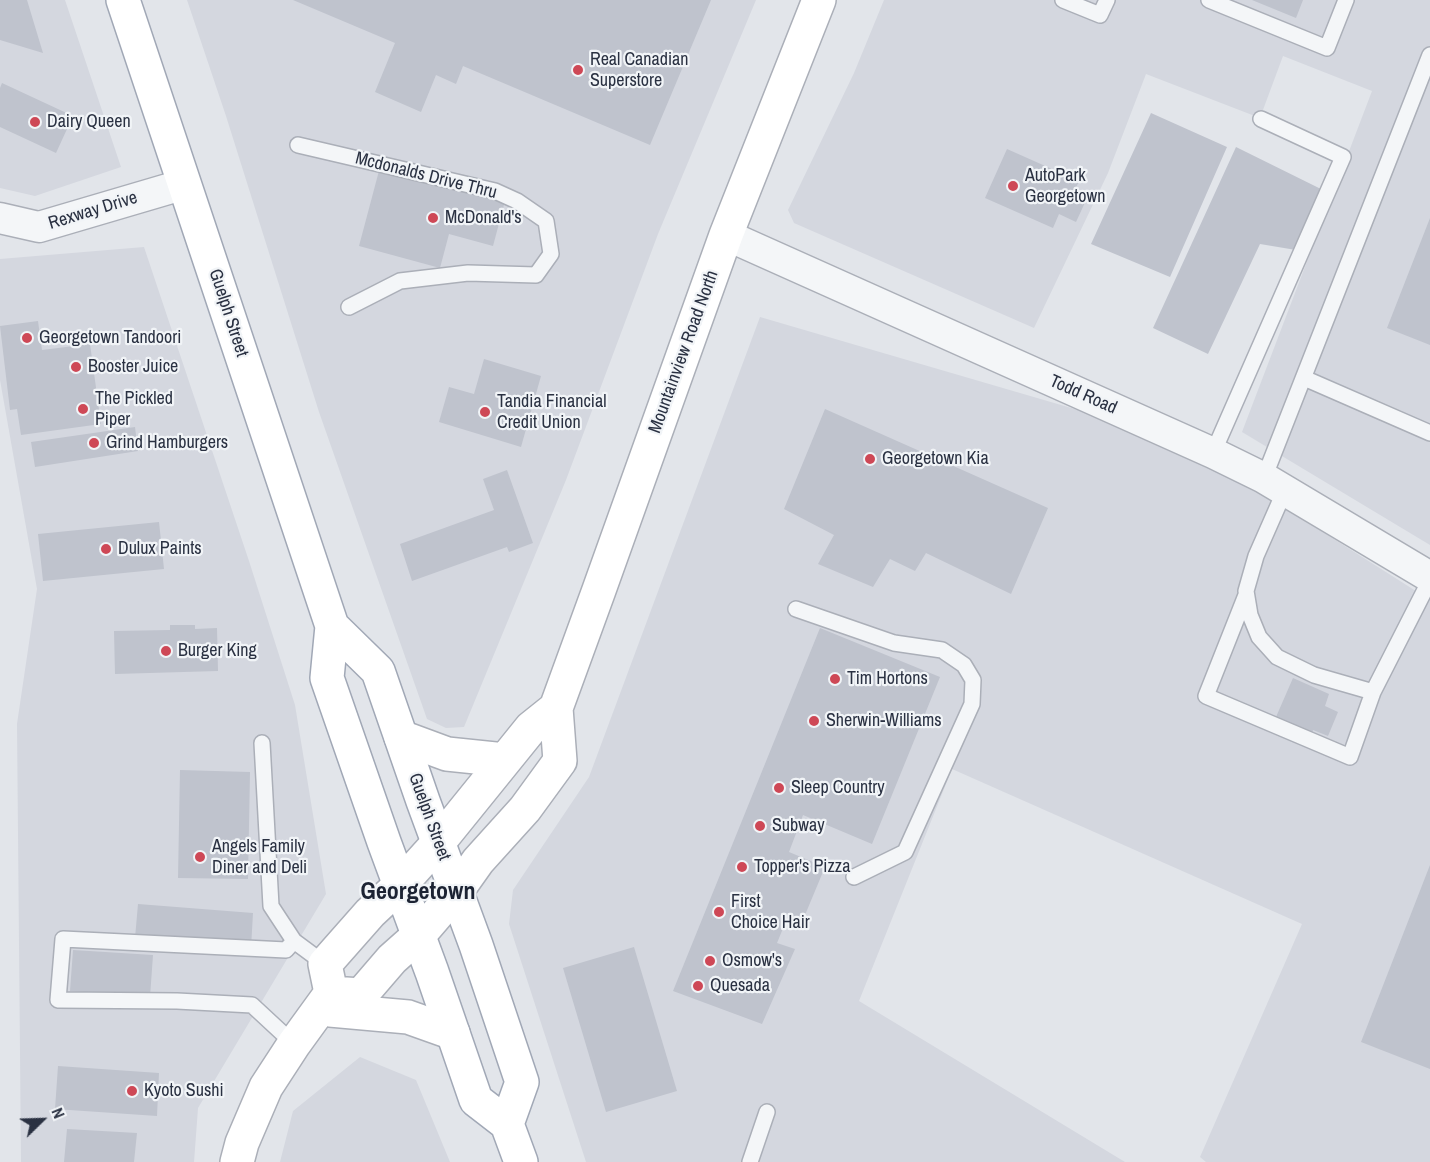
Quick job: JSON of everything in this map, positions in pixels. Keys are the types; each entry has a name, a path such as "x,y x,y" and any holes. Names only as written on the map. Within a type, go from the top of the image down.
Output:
{"main road":[{"name":"Guelph Street","path":"123,0 332,626 327,678 476,1100 507,1124 522,1082 456,892 378,671 332,626"},
{"name":"Mountainview Road North","path":"325,989 360,995 392,959 419,935 456,892 478,861 525,809 560,761 556,708 726,235 819,0"},
{"path":"237,1162 242,1143 266,1087 294,1044 370,913 400,885 438,843 531,728 556,708"},
{"path":"401,737 447,754 505,760"},
{"path":"325,989 453,1033"},
{"path":"507,1124 521,1162"}],"street":[{"name":"Rexway Drive","path":"0,218 39,227 185,184"},
{"name":"Todd Road","path":"726,235 1213,453 1275,484 1430,578"}],"lane":[{"path":"1063,0 1100,15 1107,0"},
{"path":"1209,0 1327,48 1346,0"},
{"path":"1430,55 1304,378 1246,595 1206,696 1350,757 1373,692 1430,578"},
{"path":"1213,453 1343,157 1261,119"},
{"name":"Mcdonalds Drive Thru","path":"298,145 495,191 517,201 546,221 551,254 536,275 468,273 400,281 349,307"},
{"path":"1304,378 1430,433"},
{"path":"1246,595 1250,615 1259,637 1277,657 1314,675 1373,692"},
{"path":"796,609 894,643 942,650 964,665 973,680 972,704 905,852 854,877"},
{"path":"262,743 271,906 325,989"},
{"path":"294,941 286,950 63,939 58,1000 177,1001 252,1005 294,1044"},
{"path":"750,1162 766,1112"}],"shaded area":[{"path":"0,0 65,0 121,167 35,196 0,188"},
{"path":"187,0 756,0 658,234 566,480 464,727 446,728 427,719 319,412"},
{"path":"884,0 1430,0 1430,545 1242,432 1372,91 1283,56 1260,118 1146,74 1108,173 1034,328 794,223 788,210 854,73"},
{"path":"144,247 295,705 326,894 198,1108 194,1162 21,1162 17,724 37,589 0,380 0,259"},
{"path":"760,317 1085,412 1255,489 1430,600 1430,1162 1206,1162 1200,1157 1302,924 952,769 859,1001 1125,1162 586,1162 509,924 513,890 589,777"},
{"path":"360,1057 416,1080 450,1162 280,1162 293,1111"}],"building":[{"path":"0,0 27,0 43,53 0,40"},
{"name":"Real Canadian Superstore","path":"293,0 711,0 650,145 463,66 456,84 436,75 421,112 375,92 395,43"},
{"path":"1252,0 1303,0 1296,18"},
{"name":"Dairy Queen","path":"2,83 73,116 56,153 0,127"},
{"path":"1151,113 1227,147 1170,277 1091,244"},
{"path":"1236,147 1325,191 1296,250 1260,244 1208,354 1153,328"},
{"path":"1007,149 1079,181 1075,190 1088,196 1076,222 1059,214 1053,228 985,198"},
{"name":"McDonald's","path":"380,167 505,201 493,246 449,234 440,268 359,246"},
{"path":"1430,218 1430,345 1387,328"},
{"path":"38,321 42,350 90,344 101,424 21,435 17,409 10,410 0,326"},
{"path":"484,359 541,376 521,447 439,422 449,387 474,394"},
{"name":"Georgetown Kia","path":"825,409 1048,508 1011,594 926,553 915,571 890,559 873,587 818,564 834,535 784,509"},
{"path":"135,427 138,451 35,467 31,442"},
{"path":"507,470 533,543 509,552 507,547 412,581 400,544 494,510 483,479"},
{"path":"159,522 164,569 43,581 38,534"},
{"name":"Burger King","path":"170,625 195,625 195,629 217,628 218,671 115,674 114,631 170,630"},
{"path":"820,628 940,677 872,844 803,815 789,852 825,867 800,927 786,921 777,943 795,949 762,1024 673,991"},
{"path":"1293,678 1329,694 1325,706 1338,712 1328,736 1313,730 1312,733 1276,717"},
{"path":"180,770 250,772 248,879 178,878"},
{"path":"1430,865 1430,1069 1361,1042"},
{"path":"138,904 253,913 251,948 135,938"},
{"path":"634,947 677,1091 606,1112 563,968"},
{"path":"73,950 153,955 150,997 70,991"},
{"path":"58,1066 159,1073 157,1116 55,1109"},
{"path":"67,1129 137,1133 134,1162 64,1162"}],"place":[{"name":"Real Canadian Superstore","path":"578,70"},
{"name":"Dairy Queen","path":"35,122"},
{"name":"AutoPark Georgetown","path":"1013,186"},
{"name":"McDonald's","path":"433,218"},
{"name":"Georgetown Tandoori","path":"27,338"},
{"name":"Booster Juice","path":"76,367"},
{"name":"The Pickled Piper","path":"83,409"},
{"name":"Tandia Financial Credit Union","path":"485,412"},
{"name":"Grind Hamburgers","path":"94,443"},
{"name":"Georgetown Kia","path":"870,459"},
{"name":"Dulux Paints","path":"106,549"},
{"name":"Burger King","path":"166,651"},
{"name":"Tim Hortons","path":"835,679"},
{"name":"Sherwin-Williams","path":"814,721"},
{"name":"Sleep Country","path":"779,788"},
{"name":"Subway","path":"760,826"},
{"name":"Angels Family Diner and Deli","path":"200,857"},
{"name":"Topper's Pizza","path":"742,867"},
{"name":"First Choice Hair","path":"719,912"},
{"name":"Osmow's","path":"710,961"},
{"name":"Quesada","path":"698,986"},
{"name":"Kyoto Sushi","path":"132,1091"}],"district":[{"name":"Georgetown","path":"418,893"}]}
